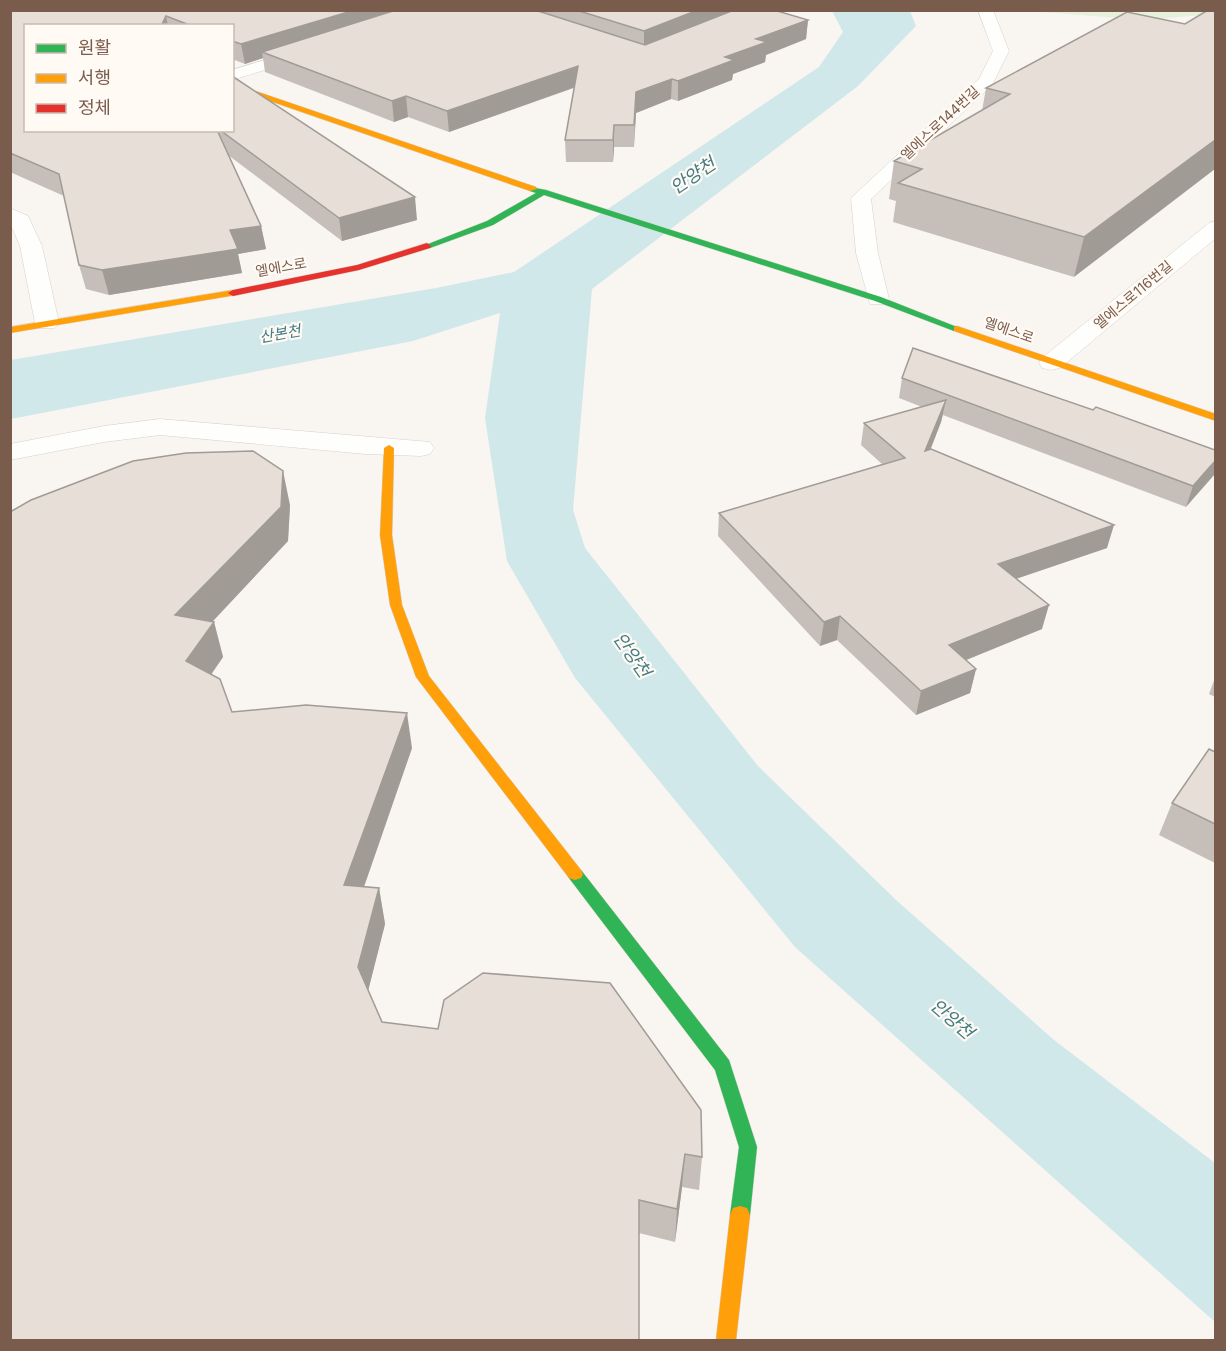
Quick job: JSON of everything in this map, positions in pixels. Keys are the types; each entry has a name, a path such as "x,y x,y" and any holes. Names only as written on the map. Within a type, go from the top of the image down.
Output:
{"street":[{"name":"엘에스로144번길","path":"878,299 867,253 861,198 986,81 1001,51 985,10"},
{"path":"234,74 322,48"},
{"path":"234,86 543,192"},
{"name":"엘에스로","path":"10,330 300,281 379,263 473,231 543,192 878,299 1052,363 1215,418"},
{"path":"10,214 21,220 31,246 46,323"},
{"name":"엘에스로116번길","path":"1052,363 1215,227"},
{"path":"10,452 104,434 160,427 389,448 421,448"},
{"path":"389,448 386,535 396,605 423,677 723,1066 748,1147 726,1341"}],"green space":[{"path":"1215,10 1216,14 1144,20 1029,11"}],"water":[{"path":"832,11 910,11 916,26 858,86 592,289 573,510 585,548 758,766 896,900 1054,1040 1215,1163 1215,1322 795,947 575,678 507,561 485,418 500,313 413,341 11,419 11,360 436,288 514,272 819,67 843,32"}],"building":[{"path":"10,10 355,10 241,44 234,42 234,24 187,24 166,16 162,24 24,24 24,132 218,132 261,226 230,230 238,249 102,270 79,265 59,174 10,153"},
{"path":"396,10 535,10 645,45 734,10 774,10 808,20 756,39 767,42 725,57 734,60 678,81 672,79 636,92 634,125 614,125 613,140 565,140 578,66 447,111 406,96 392,101 262,52"},
{"path":"576,10 698,10 644,31"},
{"path":"1208,10 1215,10 1215,140 1084,237 898,183 922,169 894,161 1010,94 986,88 1127,12 1185,24"},
{"path":"234,77 415,197 339,218 223,132 234,132"},
{"path":"913,348 1093,410 1096,407 1215,450 1215,461 1193,486 902,378"},
{"path":"946,400 925,451 931,449 1114,525 998,564 1049,605 949,645 976,669 921,691 840,616 824,622 719,513 905,458 864,423"},
{"path":"253,451 283,471 281,507 175,615 214,622 186,661 220,679 232,712 306,705 407,713 344,885 379,888 358,967 382,1022 438,1029 444,1000 483,973 610,983 701,1110 702,1157 685,1154 677,1209 639,1200 639,1341 10,1341 10,512 31,500 133,461 186,453"},
{"path":"1209,749 1215,752 1215,824 1172,803"}],"traffic: fast":[{"path":"533,189 878,299 957,329"},
{"path":"427,246 490,223 543,192"},
{"path":"575,874 723,1066 748,1147 740,1215"}],"traffic: slow":[{"path":"234,86 533,189"},
{"path":"10,330 233,293"},
{"path":"957,329 1216,418"},
{"path":"389,448 386,535 396,605 423,677 575,874"},
{"path":"726,1340 740,1215"}],"traffic: jam":[{"path":"233,293 359,267 427,246"}],"water label":[{"name":"안양천","path":"693,176"},
{"name":"산본천","path":"280,334"},
{"name":"안양천","path":"632,655"},
{"name":"안양천","path":"952,1019"}]}
